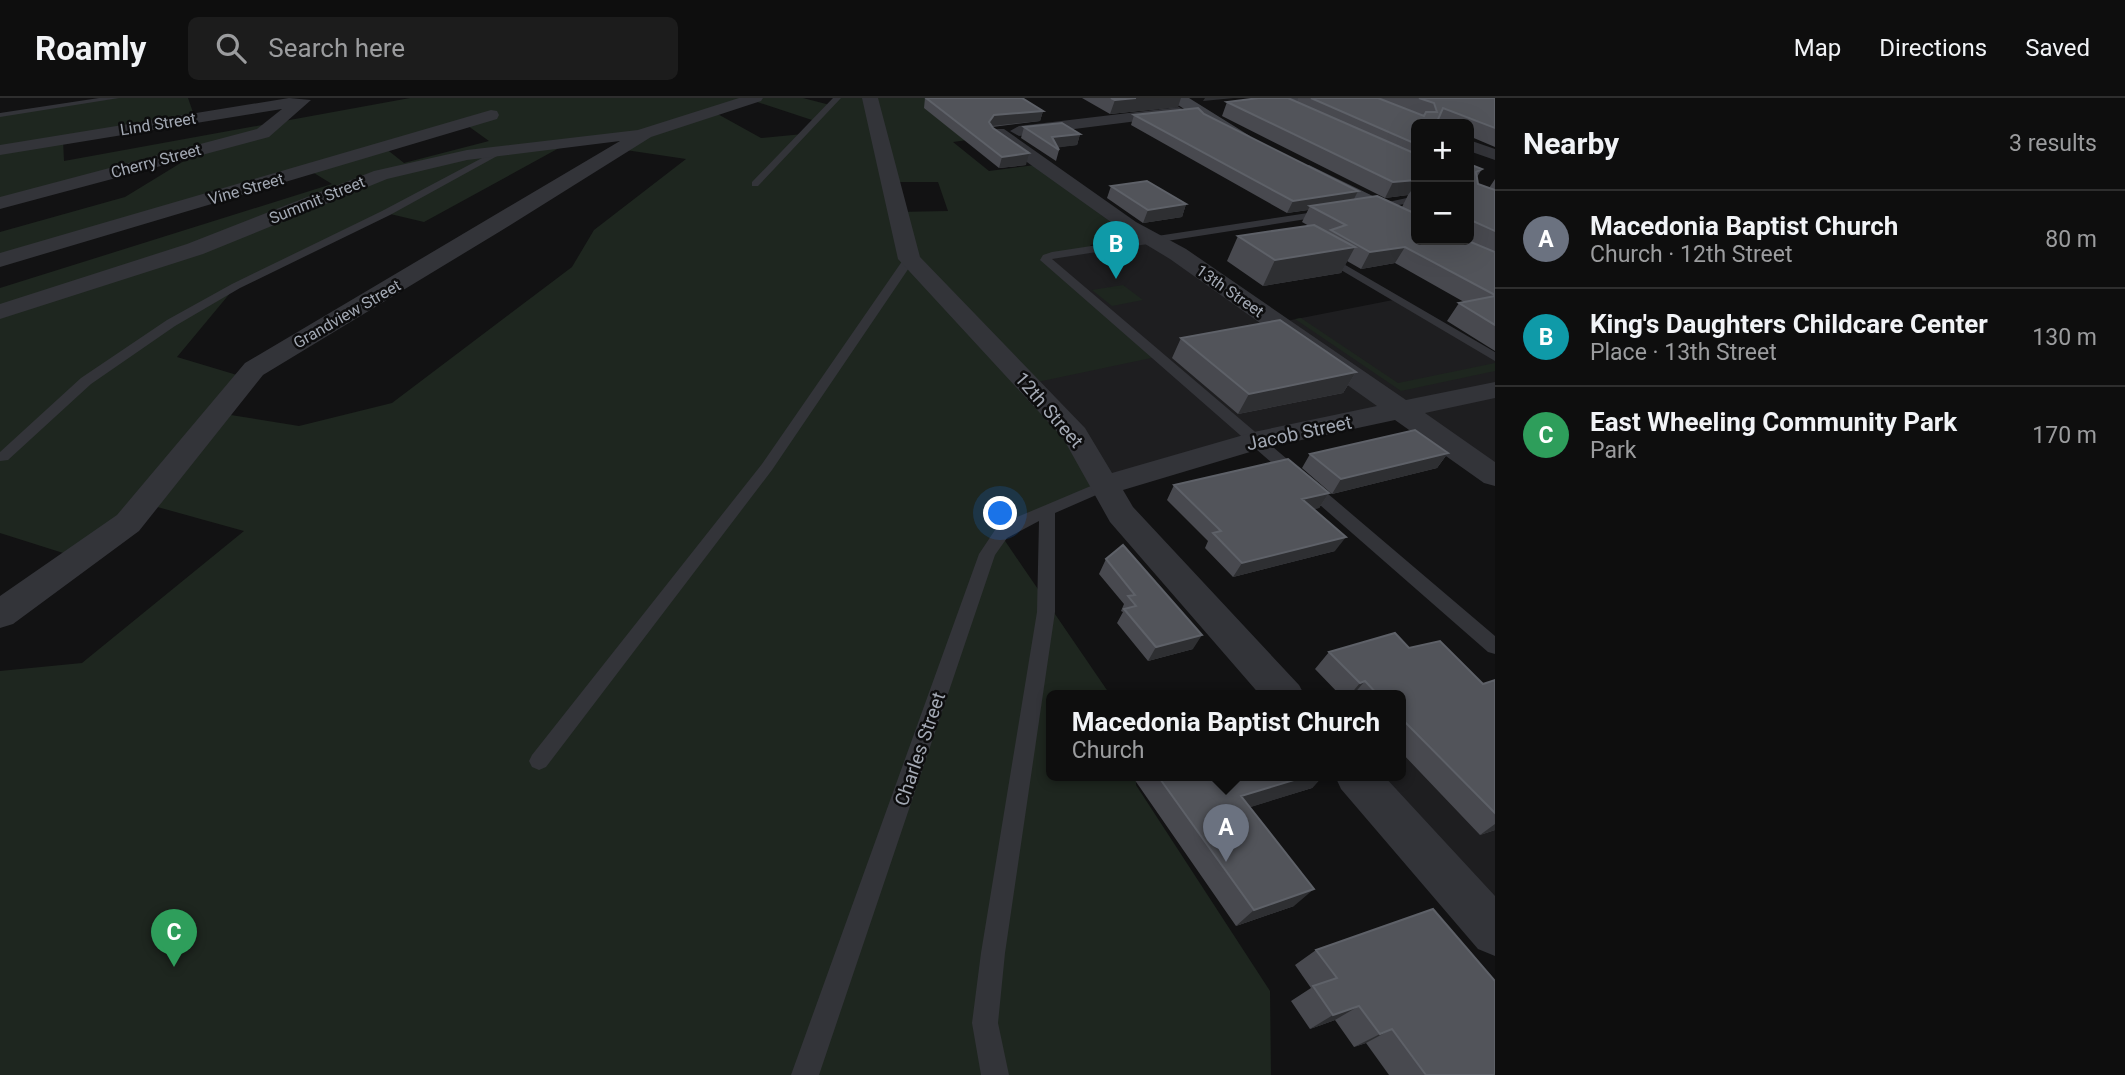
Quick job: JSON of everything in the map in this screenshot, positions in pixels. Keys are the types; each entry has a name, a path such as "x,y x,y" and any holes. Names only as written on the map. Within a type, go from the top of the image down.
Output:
{"street":[{"name":"Grandview Street","path":"0,614 128,523 254,369 492,229 645,133 755,98"},
{"name":"12th Street","path":"870,98 909,259 1075,434 1121,514 1279,690"},
{"path":"1158,98 1192,110 1256,144"},
{"path":"1082,110 1101,121 1307,98"},
{"name":"Lind Street","path":"0,150 310,99"},
{"name":"Cherry Street","path":"0,203 262,133 310,99"},
{"name":"Vine Street","path":"0,260 491,115"},
{"name":"13th Street","path":"1101,121 998,133 1129,226 1154,240 1495,476"},
{"name":"Summit Street","path":"0,312 195,248 381,175 467,155 645,133"},
{"path":"1474,147 1495,155"},
{"path":"1292,162 1368,207 1411,224"},
{"name":"Jacob Street","path":"1105,485 1254,441 1495,390"},
{"path":"1360,781 1495,932"}],"lane":[{"path":"0,116 115,98"},
{"path":"755,184 837,98"},
{"path":"3,457 86,382 171,323 236,286 386,213 504,150"},
{"path":"1368,207 1411,200"},
{"path":"1346,210 1046,257 1048,265 1495,647"},
{"path":"1268,222 1280,229"},
{"path":"1315,250 1495,357"},
{"path":"540,761 767,467 909,259"},
{"name":"Charles Street","path":"805,1075 987,554 1001,534 1047,510 1105,485"},
{"path":"995,1075 985,1023 993,953 1046,612 1047,510"}],"shaded area":[{"path":"115,98 188,98 195,118 63,140 64,161 410,98 803,98 830,105 837,98 1005,98 968,111 996,136 953,142 989,171 1042,164 1096,211 1133,238 1090,245 1093,248 1047,257 1156,357 1028,384 1105,485 1001,535 1107,690 1046,690 1046,781 1136,781 1136,785 1270,991 1271,1075 0,1075 0,671 82,663 244,531 143,503 79,558 0,533 0,288 332,184 309,170 0,260 0,232 125,197 202,150 0,203 0,115","holes":["751,100 815,121 803,134 761,138 714,112","464,123 489,141 404,163 385,148","643,134 619,149 686,159 594,230 572,267 392,403 299,426 218,413 247,378 177,357 236,286 386,213 424,222 570,142","890,182 938,182 948,211 897,212"]},
{"path":"1154,240 1276,323 1398,299 1495,357 1495,476 1401,410 1105,485 1028,384 1047,257"},
{"path":"1123,285 1143,300 1112,306 1092,290"},
{"path":"1301,318 1398,383 1495,363 1495,371 1401,391 1295,319"},
{"path":"1446,680 1495,725 1495,932 1360,781 1406,781 1406,694"}],"building":[{"path":"926,98 1022,98 1043,111 994,115 989,122 993,128 1029,153 1002,157"},
{"path":"1288,98 1411,152 1411,180 1393,182 1227,102"},
{"path":"1311,98 1378,98 1424,116 1426,112 1437,112 1434,103 1419,98 1495,98 1495,128 1443,108 1438,119 1411,119 1411,142"},
{"path":"1198,108 1204,114 1358,191 1293,201 1134,115"},
{"path":"1062,123 1080,134 1052,137 1059,150 1024,127"},
{"path":"1474,166 1482,169 1476,172 1478,184 1495,190 1495,231 1474,221"},
{"path":"1147,181 1186,204 1148,210 1111,186"},
{"path":"1377,196 1411,212 1411,245 1474,243 1495,252 1495,295 1405,247 1370,252 1331,230 1346,225 1310,206"},
{"path":"1314,225 1355,247 1275,260 1238,236"},
{"path":"1495,296 1495,325 1459,303"},
{"path":"1280,320 1356,372 1249,394 1181,338"},
{"path":"1415,430 1448,453 1341,479 1310,454"},
{"path":"1288,459 1329,493 1302,499 1346,537 1242,563 1213,533 1221,531 1174,485"},
{"path":"1123,545 1202,635 1156,647 1124,609 1136,606 1128,596 1135,595 1106,559"},
{"path":"1395,633 1409,648 1440,641 1483,684 1495,680 1495,813 1406,723 1406,690 1373,690 1365,681 1360,683 1329,652"},
{"path":"1162,781 1290,781 1241,796 1314,889 1254,910"},
{"path":"1433,909 1495,981 1495,1075 1426,1075 1392,1029 1380,1034 1359,1006 1333,1015 1313,986 1337,978 1316,950"}],"place":[{"name":"King's Daughters Childcare Center","path":"1116,279"},
{"name":"Macedonia Baptist Church","path":"1226,862"},
{"name":"East Wheeling Community Park","path":"174,967"}]}
